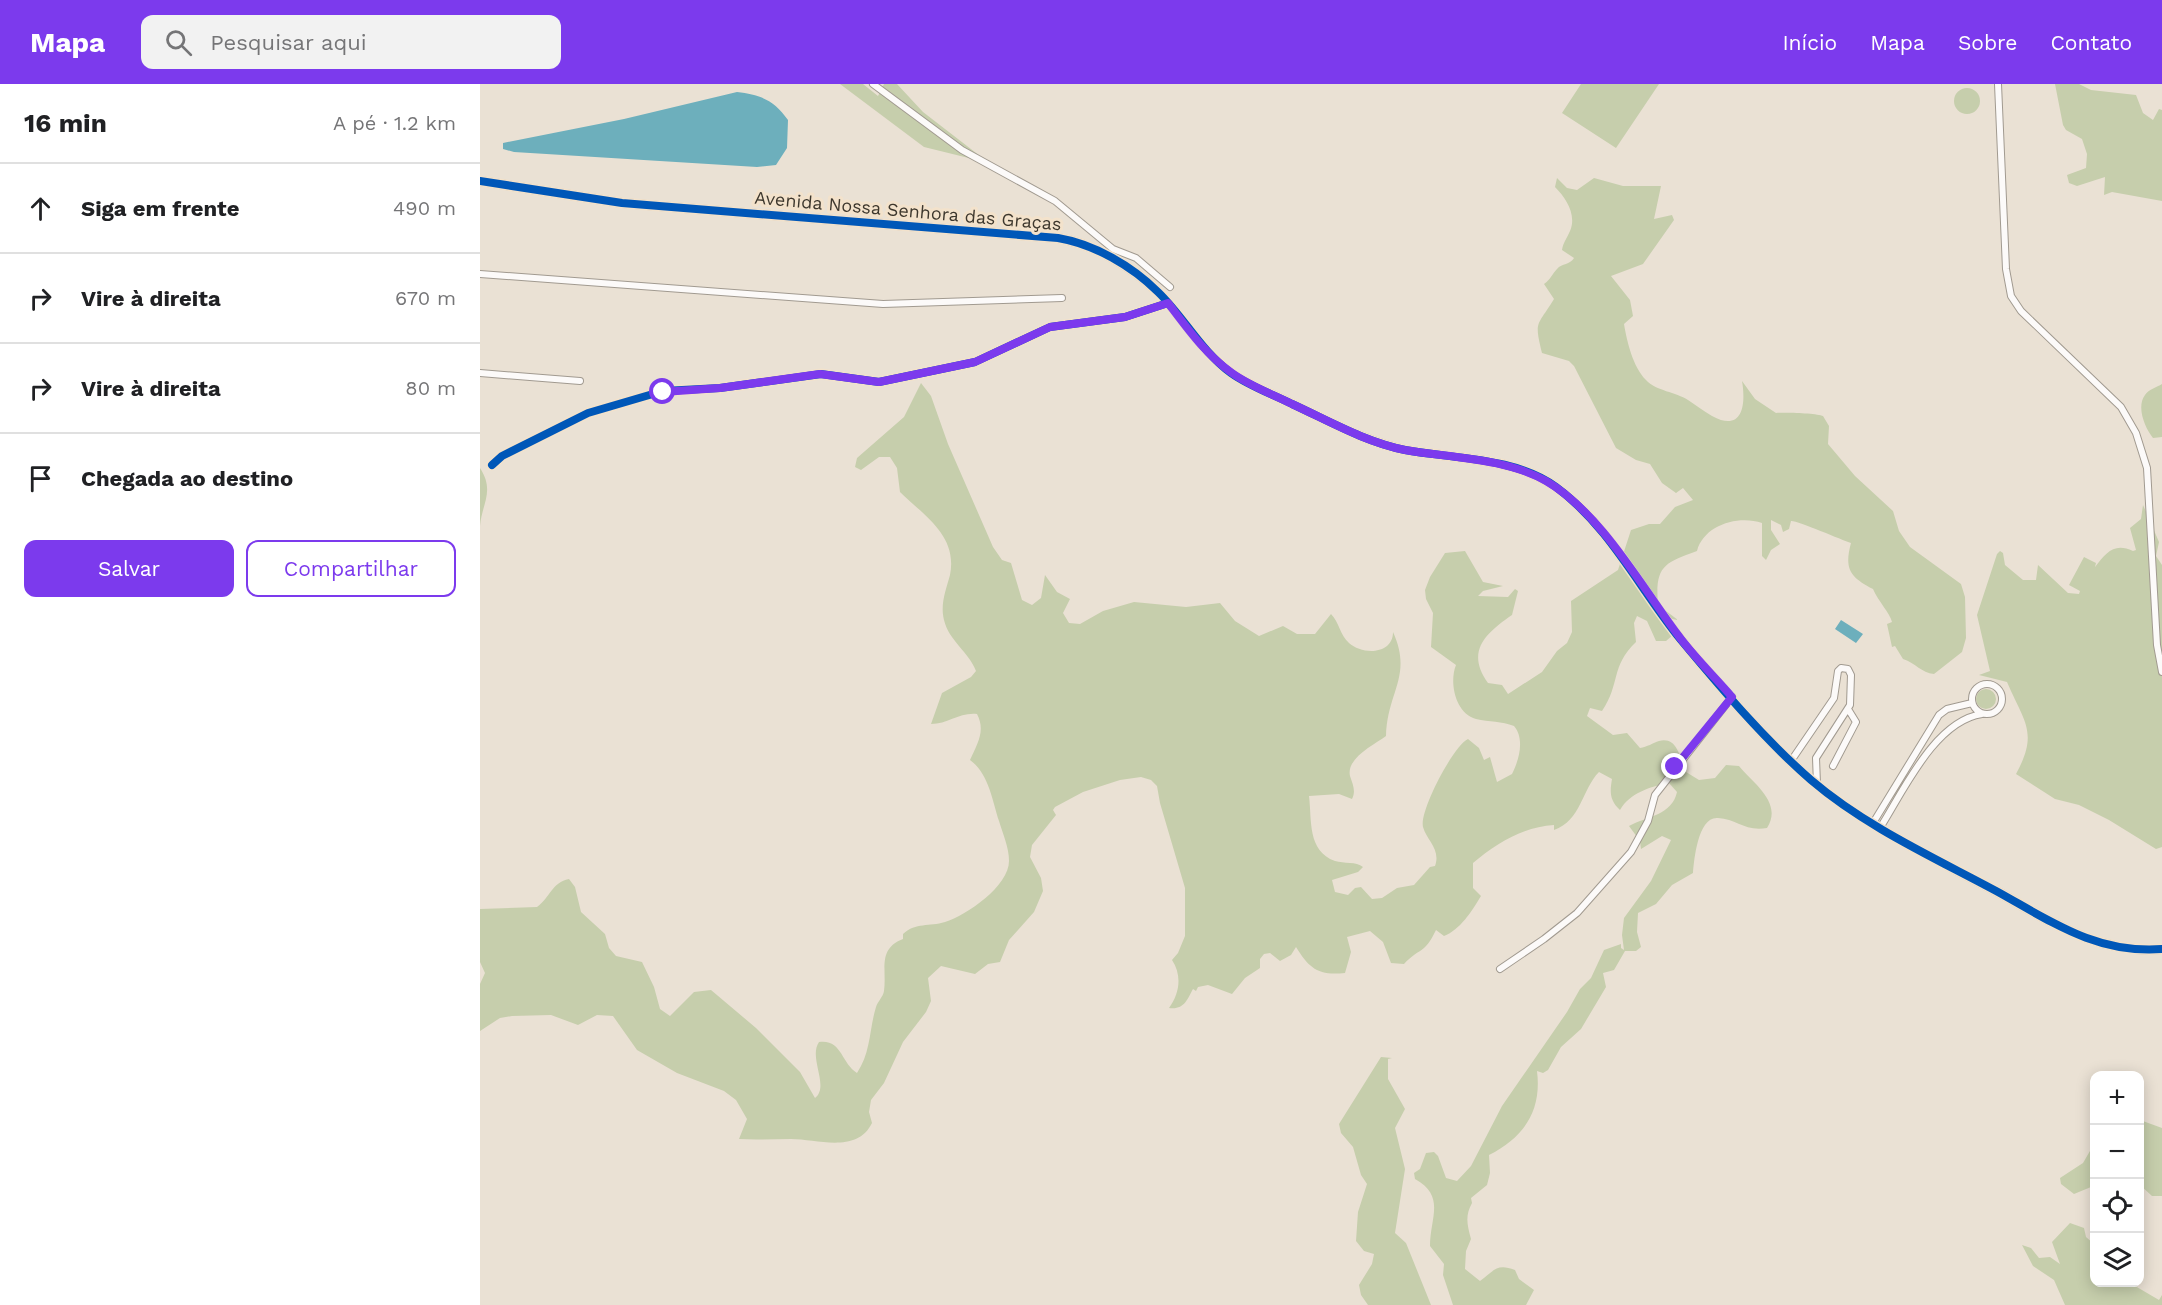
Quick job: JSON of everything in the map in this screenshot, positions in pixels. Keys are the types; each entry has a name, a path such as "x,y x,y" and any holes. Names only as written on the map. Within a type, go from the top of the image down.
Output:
{"main road":[{"name":"Avenida Nossa Senhora das Graças","path":"480,181 622,203 1078,241 1090,245 1159,292 1197,340 1233,374 1362,437 1404,449 1506,467 1531,474 1556,488 1578,506 1603,535 1679,637 1791,761 1817,784 1876,826 2088,940 2131,949 2162,949"}],"street":[{"path":"1998,84 2006,270 2011,296 2021,311 2121,407 2136,433 2147,468 2157,645 2162,672"},
{"path":"875,85 962,150 1055,201 1113,249 1136,258 1170,287"},
{"path":"480,274 883,304 1062,298"},
{"path":"492,465 502,456 588,413 663,392 720,388 820,374 879,382 975,362 1050,327 1125,317 1168,303"},
{"path":"480,373 580,381"},
{"path":"1791,761 1829,706 1836,690 1837,674 1842,668 1848,669 1851,675 1848,709 1816,758 1817,784"},
{"path":"1876,826 1948,728 1969,716 1992,713 1999,707 2001,698 1997,689 1989,685 1980,686 1973,693 1972,703 1982,714"},
{"path":"1500,969 1577,913 1631,852 1648,821 1655,795 1732,697"},
{"path":"1876,826 1939,715 1947,709 1972,703"},
{"path":"1833,766 1856,722 1848,709"}],"green space":[{"path":"840,84 863,84 878,96 884,84 897,84 923,112 989,163 924,147"},
{"path":"1581,84 1659,84 1616,148 1562,113"},
{"path":"2055,84 2079,84 2091,90 2136,95 2143,113 2153,120 2159,109 2162,110 2162,201 2112,192 2104,195 2105,177 2077,186 2069,183 2067,175 2086,168 2087,154 2082,139 2066,130 2063,125"},
{"path":"1967,88 1976,92 1980,101 1976,110 1967,114 1958,110 1954,101 1958,92"},
{"path":"1557,178 1567,188 1577,190 1594,178 1623,186 1661,186 1654,219 1672,215 1674,220 1643,264 1611,276 1630,300 1633,316 1624,324 1631,354 1641,375 1655,387 1683,397 1722,420 1730,421 1740,414 1743,399 1742,381 1755,399 1776,413 1808,413 1823,416 1829,426 1828,444 1855,476 1893,511 1899,531 1910,547 1961,584 1965,597 1966,638 1962,652 1934,674 1903,659 1895,646 1892,647 1887,624 1892,622 1889,615 1873,589 1854,576 1851,571 1848,559 1851,543 1791,521 1789,529 1783,532 1781,525 1771,520 1771,530 1780,544 1771,550 1766,560 1762,556 1762,523 1733,521 1714,529 1701,542 1697,551 1669,563 1660,574 1657,592 1658,605 1678,620 1667,618 1673,635 1666,641 1656,641 1647,621 1637,616 1634,623 1636,642 1622,659 1608,701 1602,711 1590,708 1587,716 1613,735 1627,733 1640,748 1659,741 1671,742 1678,750 1686,772 1699,780 1715,778 1726,765 1739,766 1765,794 1771,810 1771,819 1767,828 1759,829 1718,818 1711,819 1706,824 1698,840 1693,873 1672,885 1656,904 1638,913 1637,932 1641,947 1636,951 1625,951 1614,970 1603,973 1606,987 1581,1029 1561,1047 1548,1070 1543,1073 1537,1071 1537,1098 1528,1121 1512,1140 1489,1155 1490,1173 1487,1185 1471,1198 1472,1203 1468,1212 1468,1229 1471,1239 1466,1251 1465,1269 1480,1281 1499,1268 1515,1270 1519,1279 1534,1290 1526,1305 1453,1305 1443,1275 1444,1264 1430,1246 1433,1200 1425,1186 1415,1179 1414,1173 1420,1169 1426,1153 1434,1152 1438,1156 1446,1178 1457,1181 1471,1166 1502,1106 1567,1012 1580,989 1591,978 1604,950 1621,944 1624,950 1622,935 1624,918 1651,881 1671,840 1662,836 1641,849 1640,841 1629,826 1658,814 1670,806 1677,792 1669,783 1635,795 1620,810 1611,795 1612,779 1599,772 1576,812 1563,826 1554,830 1554,825 1543,826 1511,837 1473,863 1473,888 1481,896 1474,908 1450,933 1444,936 1436,930 1425,947 1404,964 1391,963 1383,942 1370,931 1347,937 1351,952 1345,973 1328,973 1315,969 1296,947 1291,955 1280,961 1270,953 1264,954 1260,959 1260,968 1245,978 1232,994 1208,985 1198,987 1196,991 1193,989 1182,1006 1174,1008 1169,1008 1176,996 1178,978 1172,960 1178,953 1185,936 1185,888 1157,786 1151,780 1141,777 1120,780 1083,792 1055,807 1053,810 1056,815 1032,845 1030,857 1041,878 1043,891 1034,912 1009,940 1000,962 988,964 975,974 941,966 928,978 931,1001 926,1012 903,1042 884,1083 871,1100 869,1112 872,1123 865,1133 847,1142 739,1139 747,1119 736,1100 724,1091 677,1073 637,1050 613,1016 597,1015 578,1025 551,1015 512,1016 500,1018 480,1031 480,984 485,973 480,962 480,909 537,907 559,883 569,879 575,887 581,912 605,934 609,948 616,956 642,962 654,987 660,1009 670,1016 694,992 711,990 756,1028 800,1072 815,1098 820,1086 816,1056 819,1042 827,1042 837,1048 857,1073 862,1065 876,1007 884,991 885,961 889,948 903,939 903,934 908,930 945,922 964,913 985,898 1002,880 1009,861 1007,846 986,780 982,772 970,760 981,732 980,720 977,714 971,714 931,724 942,693 971,677 976,671 950,634 944,620 943,603 951,561 949,548 937,527 900,492 897,468 890,457 879,457 861,470 855,467 857,458 904,417 921,383 931,396 948,444 993,547 1002,560 1011,563 1022,600 1032,605 1041,598 1045,575 1057,592 1070,599 1063,613 1069,623 1080,624 1103,611 1134,602 1186,607 1220,603 1235,621 1259,636 1283,626 1297,634 1315,634 1331,614 1346,640 1361,650 1383,649 1392,640 1393,632 1398,647 1400,673 1390,707 1386,736 1352,763 1350,776 1354,791 1352,799 1339,794 1309,796 1311,824 1315,842 1326,856 1335,861 1363,867 1358,872 1332,880 1335,892 1348,895 1355,888 1361,887 1372,899 1382,898 1397,888 1414,885 1430,867 1435,866 1436,860 1433,845 1423,827 1426,807 1447,765 1462,744 1468,739 1479,748 1484,760 1490,757 1497,782 1512,774 1520,750 1519,737 1514,726 1476,719 1463,710 1454,688 1456,665 1431,647 1433,613 1426,599 1425,590 1445,553 1465,551 1483,582 1503,586 1483,591 1478,596 1508,597 1515,589 1518,591 1512,615 1487,636 1479,652 1478,661 1481,672 1488,683 1502,685 1508,694 1542,672 1557,651 1567,643 1572,632 1571,601 1618,570 1631,530 1649,524 1660,524 1675,507 1693,500 1683,488 1676,493 1662,483 1650,464 1636,460 1616,448 1574,366 1569,361 1542,353 1538,335 1539,324 1554,299 1544,284 1559,267 1574,258 1562,250 1572,225 1572,219 1563,196 1555,187"},
{"path":"2162,384 2162,437 2153,438 2147,429 2141,405 2146,393"},
{"path":"480,468 487,484 487,490 480,526"},
{"path":"2143,505 2159,542 2156,556 2162,565 2162,847 2156,849 2109,820 2079,805 2055,799 2016,774 2027,748 2028,737 2023,718 2007,682 1979,675 1990,671 1977,615 1997,554 2000,551 2003,553 2005,565 2023,580 2036,580 2038,565 2068,593 2079,594 2080,591 2069,585 2084,557 2096,563 2095,567 2111,550 2121,548 2136,550 2130,528 2141,519"},
{"path":"1986,689 1993,692 1996,699 1993,706 1986,709 1979,706 1976,699 1979,692"},
{"path":"1381,1057 1392,1058 1388,1059 1388,1079 1405,1109 1395,1128 1405,1169 1395,1233 1406,1243 1431,1305 1368,1305 1361,1295 1359,1285 1372,1264 1374,1254 1364,1251 1356,1241 1358,1212 1367,1184 1361,1175 1353,1147 1341,1133 1339,1124"},
{"path":"2144,1121 2162,1128 2162,1196 2152,1196 2144,1189"},
{"path":"2090,1151 2090,1187 2074,1194 2061,1184 2060,1178 2083,1163"},
{"path":"2070,1223 2084,1228 2086,1237 2090,1240 2090,1287 2137,1287 2159,1300 2162,1295 2162,1305 2065,1305 2054,1280 2033,1266 2022,1245 2031,1248 2039,1258 2050,1257 2060,1264 2052,1242"}],"water":[{"path":"737,92 753,95 772,103 788,120 787,148 776,165 757,167 514,152 503,149 503,143 624,119"},
{"path":"1841,620 1863,634 1856,643 1835,629"}],"cycle path":[{"path":"480,181 622,203 1058,238 1099,251 1148,282 1220,364 1253,386 1376,442 1405,450 1503,464 1540,477 1556,487 1593,521 1666,621 1743,713 1811,780 1855,813 1902,841 2076,934 2117,946 2162,949"},
{"path":"492,465 502,456 588,413 663,391 720,388 821,374 879,382 975,362 1050,327 1125,317 1168,303"}],"route":[{"path":"663,392 720,388 820,374 879,382 975,362 1050,327 1125,317 1168,303 1218,362 1233,374 1258,387 1362,437 1404,449 1506,467 1531,474 1556,488 1578,506 1639,580 1679,637 1732,697 1675,767"}]}
